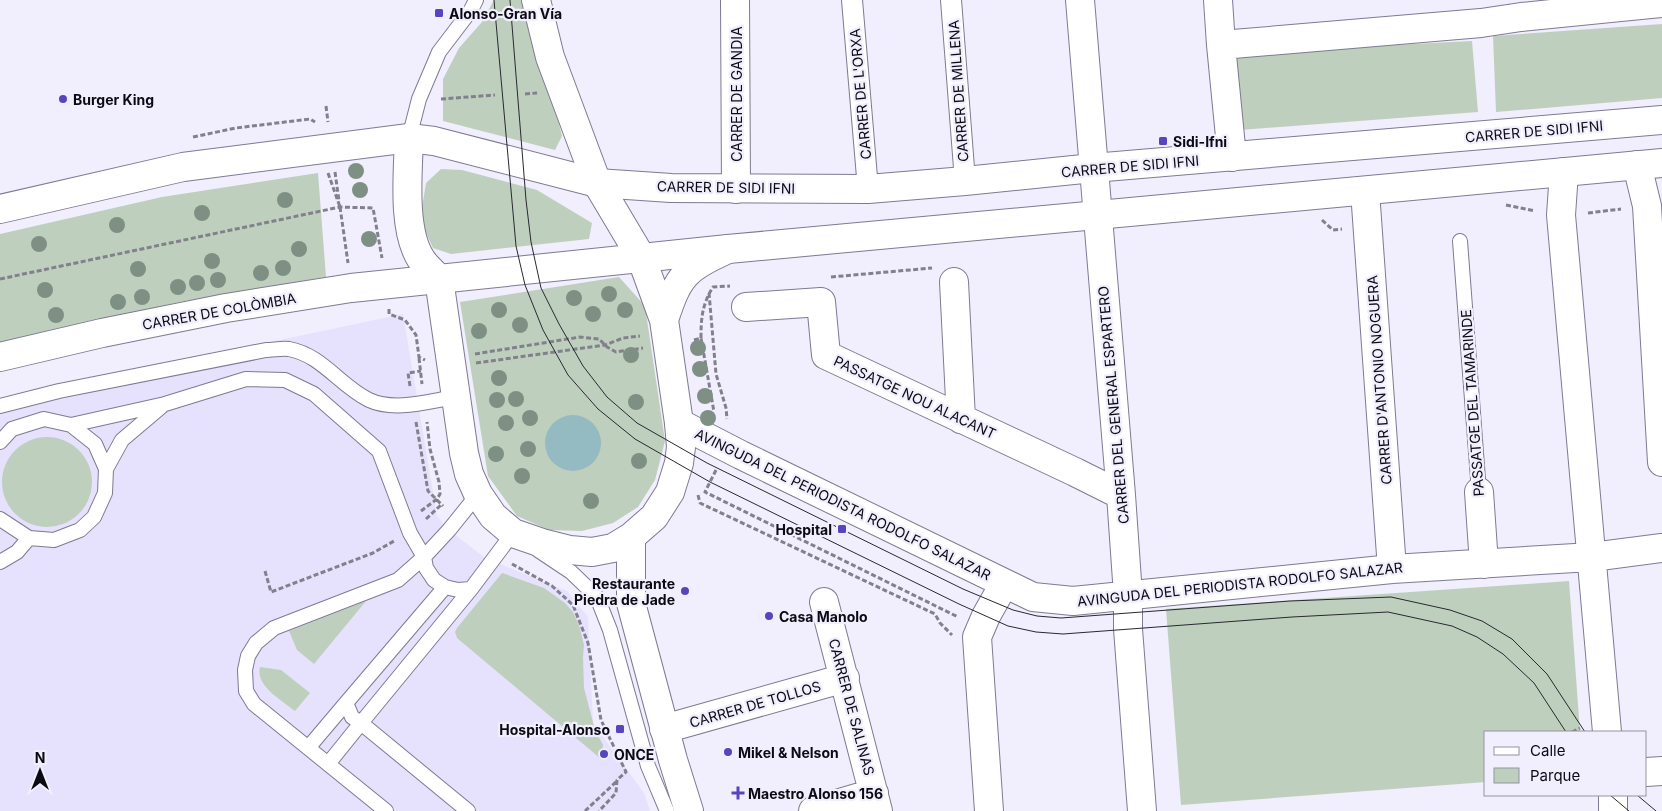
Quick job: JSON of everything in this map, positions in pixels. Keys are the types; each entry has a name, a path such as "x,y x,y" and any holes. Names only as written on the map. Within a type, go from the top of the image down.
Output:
{"street":[{"path":"0,209 183,167 409,138 408,203 412,237 421,259 439,279 464,453 478,494 493,516 513,533 542,544 570,550 592,552 613,548 631,537 654,517 670,492 680,455 679,422 655,328 642,257 598,183 550,57 536,0"},
{"name":"CARRER DE GANDIA","path":"735,0 736,188"},
{"name":"CARRER DE L'ORXA","path":"852,0 868,188"},
{"name":"CARRER DE MILLENA","path":"951,0 965,181"},
{"name":"CARRER DEL GENERAL ESPARTERO","path":"1080,0 1121,495 1128,595 1128,629 1142,811"},
{"path":"1218,0 1232,157"},
{"path":"1221,45 1480,23 1520,9 1662,2"},
{"name":"CARRER DE SIDI IFNI","path":"409,138 434,141 598,183 671,188 868,188 1662,120"},
{"path":"642,257 1649,164 1647,206 1662,462"},
{"path":"1564,172 1561,215 1607,731"},
{"name":"CARRER D'ANTONIO NOGUERA","path":"1366,191 1392,569"},
{"path":"655,328 673,292 685,274 699,262 728,249"},
{"name":"CARRER DE COLÒMBIA","path":"0,357 102,333 226,308 351,288 642,257"},
{"path":"944,275 961,419"},
{"name":"PASSATGE NOU ALACANT","path":"739,296 821,302 826,355 1121,495"},
{"name":"AVINGUDA DEL PERIODISTA RODOLFO SALAZAR","path":"679,422 1033,597 1073,601 1392,569 1592,557 1662,548"},
{"name":"PASSATGE DEL TAMARINDE","path":"1479,492 1484,564"},
{"path":"631,537 630,603 664,729 689,811"},
{"path":"989,811 978,637 986,616 1004,584"},
{"name":"CARRER DE SALINAS","path":"824,602 876,802"},
{"name":"CARRER DE TOLLOS","path":"664,729 845,678"},
{"path":"1647,772 1662,771"},
{"path":"1613,796 1613,811"},
{"path":"813,811 876,802"}],"lane":[{"path":"409,138 418,100 439,52 471,10 476,0"},
{"name":"PASSATGE DEL TAMARINDE","path":"1460,242 1479,492"},
{"path":"0,406 59,391 153,372 266,350 288,349 306,355 321,363 370,400 392,406 456,397"},
{"path":"0,442 12,429 44,419 71,425 165,404 246,379 285,380 314,394 379,452 410,533 424,556 426,568 434,580 445,587 458,590 471,589"},
{"path":"106,469 122,440 165,404"},
{"path":"0,520 29,538 54,540 80,530 94,517 105,493 106,469 95,444 71,425"},
{"path":"386,811 254,704 246,690 245,670 248,656 256,643 274,628 398,580 449,530 478,494"},
{"path":"328,764 471,589 513,533 571,572 597,597 610,630 648,766 667,811"},
{"path":"0,562 17,552 29,538"},
{"path":"308,748 445,587"},
{"path":"346,703 352,717 468,811"}],"path":[{"path":"440,99 495,95"},
{"path":"332,147 351,288"},
{"path":"1506,205 1561,215 1647,206"},
{"path":"0,280 340,207 373,208 386,285"},
{"path":"1320,218 1333,230 1368,226"},
{"path":"828,277 944,275"},
{"path":"709,287 711,329"},
{"path":"701,338 701,318 705,299 712,287 739,296"},
{"path":"475,363 605,345 655,328"},
{"path":"418,357 430,449 439,482 440,494 437,499 420,511 427,519"},
{"path":"712,496 955,615"},
{"path":"265,571 271,592 372,553 410,533 442,504"},
{"path":"585,811 626,772"},
{"path":"599,811 616,793 617,780"}],"shaded area":[{"path":"403,314 437,516 449,530 485,558 567,591 588,617 593,723 644,793 650,811 0,811 0,399"},
{"path":"573,415 584,417 593,423 599,432 601,443 599,454 593,463 584,469 573,471 562,469 553,463 547,454 545,443 547,432 553,423 562,417"}],"green space":[{"path":"494,0 525,0 562,136 555,150 443,121 443,79 459,48 482,22"},
{"path":"1662,24 1662,98 1496,112 1493,36"},
{"path":"1472,41 1478,112 1240,130 1235,53"},
{"path":"441,169 462,170 537,190 592,223 589,239 451,254 433,248 420,220 426,183"},
{"path":"318,173 326,277 179,302 0,343 0,234 162,197"},
{"path":"619,277 645,306 665,441 655,480 638,507 613,523 582,531 549,530 517,516 488,476 460,302"},
{"path":"47,437 64,441 79,450 88,465 92,482 88,499 79,514 64,523 47,527 30,523 15,514 6,499 2,482 6,465 15,450 30,441"},
{"path":"502,573 544,588 565,603 573,612 579,625 584,645 584,688 595,730 603,745 601,759 457,638 455,632 457,628"},
{"path":"1569,581 1580,731 1484,731 1484,782 1181,805 1166,609"},
{"path":"366,601 314,664 297,650 289,631"},
{"path":"260,667 281,670 310,693 295,711 265,686 260,674"}],"tram line":[{"path":"494,0 516,246 525,285 543,330 568,375 598,409 635,439 710,482 959,604 1008,626 1036,632 1063,634 1388,612 1452,626 1477,637 1503,654 1534,683 1565,731"},
{"path":"510,0 526,200 531,242 541,288 583,366 607,397 637,423 707,463 963,589 1013,610 1037,616 1061,618 1290,601 1391,597 1450,610 1482,621 1512,639 1547,674 1584,731"},
{"path":"1611,796 1629,811"},
{"path":"1638,796 1656,811"}],"place":[{"name":"Alonso-Gran Vía","path":"439,13"},
{"name":"Burger King","path":"63,99"},
{"name":"Sidi-Ifni","path":"1163,141"},
{"name":"Hospital","path":"842,529"},
{"name":"Restaurante Piedra de Jade","path":"685,591"},
{"name":"Casa Manolo","path":"769,616"},
{"name":"Hospital-Alonso","path":"620,729"},
{"name":"Mikel & Nelson","path":"728,752"},
{"name":"ONCE","path":"604,754"},
{"name":"Maestro Alonso 156","path":"738,793"}]}
